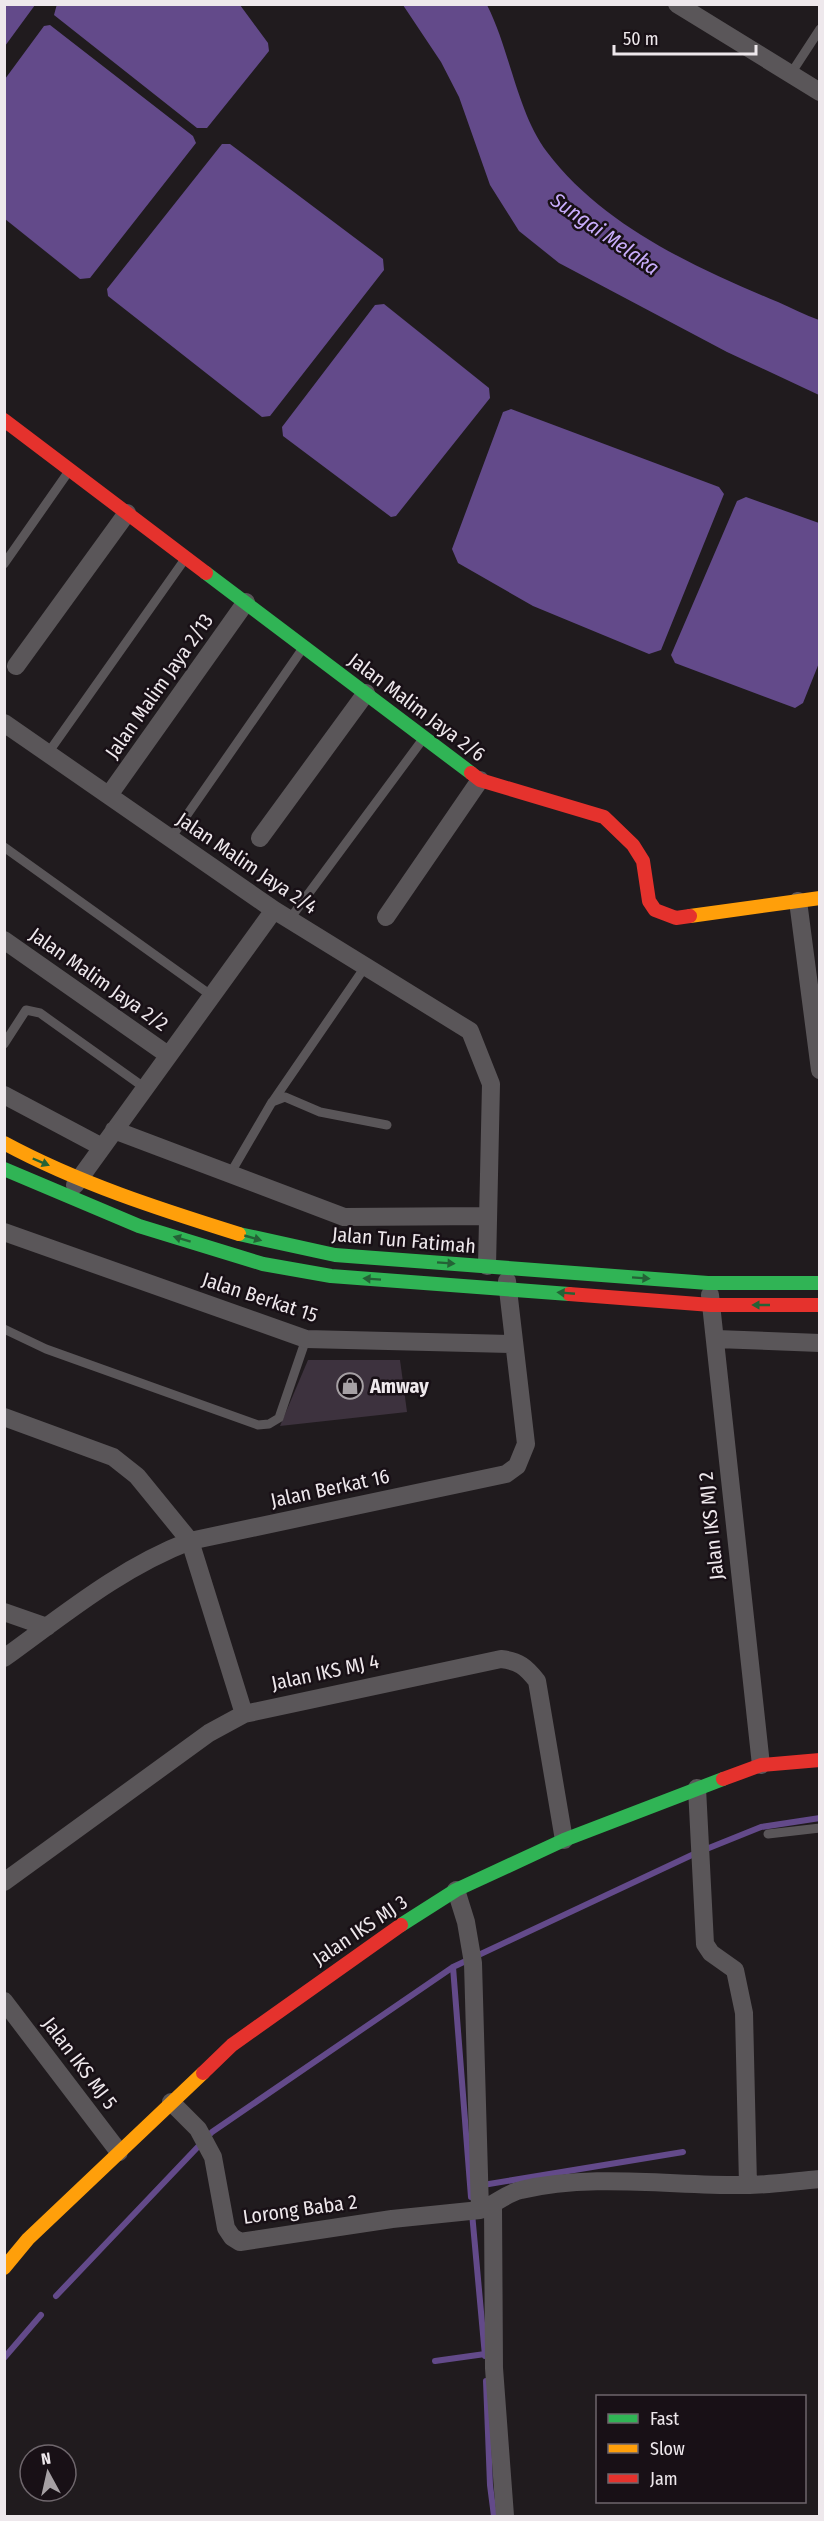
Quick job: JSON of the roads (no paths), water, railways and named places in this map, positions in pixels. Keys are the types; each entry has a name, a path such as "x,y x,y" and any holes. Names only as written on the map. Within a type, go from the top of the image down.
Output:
{"street":[{"path":"677,4 819,92"},
{"name":"Jalan Malim Jaya 2/6","path":"7,426 70,469 480,780 604,817 633,845 643,861 649,902 663,914 676,918 819,898"},
{"path":"16,666 128,513"},
{"name":"Jalan Malim Jaya 2/13","path":"110,795 246,602"},
{"path":"261,838 366,693"},
{"name":"Jalan Malim Jaya 2/4","path":"4,723 282,915 470,1031 491,1084 488,1216"},
{"path":"386,917 480,780"},
{"path":"798,901 819,1070"},
{"path":"68,1197 212,996 282,915"},
{"name":"Jalan Malim Jaya 2/2","path":"4,940 168,1055"},
{"path":"4,1095 102,1147"},
{"path":"114,1130 344,1217 488,1216 487,1266"},
{"name":"Jalan Tun Fatimah","path":"4,1143 147,1206 270,1243 335,1255 708,1283 819,1282"},
{"name":"Jalan Tun Fatimah","path":"4,1169 139,1226 263,1264 331,1276 711,1305 819,1305"},
{"name":"Jalan Berkat 15","path":"4,1232 306,1339 513,1344"},
{"name":"Jalan Berkat 16","path":"4,1658 135,1565 190,1541 506,1474 517,1466 526,1444 506,1268"},
{"name":"Jalan IKS MJ 2","path":"708,1283 716,1339 735,1540 761,1765"},
{"path":"716,1339 819,1343"},
{"path":"4,1417 113,1457 137,1476 190,1541 244,1714"},
{"path":"4,1612 47,1627"},
{"name":"Jalan IKS MJ 4","path":"4,1882 209,1733 244,1714 463,1665 501,1659 514,1661 526,1667 537,1681 564,1840"},
{"name":"Jalan IKS MJ 3","path":"4,2268 28,2239 232,2045 353,1957 456,1890 564,1840 761,1765 819,1760"},
{"path":"697,1788 703,1861 705,1944 711,1953 735,1970 744,2013 748,2185"},
{"path":"456,1890 466,1922 473,1963 494,2368 505,2517"},
{"name":"Jalan IKS MJ 5","path":"4,2001 119,2152"},
{"name":"Lorong Baba 2","path":"171,2102 198,2129 213,2157 226,2228 232,2238 240,2242 392,2218 486,2208"},
{"path":"486,2208 519,2190 587,2182 748,2185 819,2179"}],"lane":[{"path":"790,75 819,29"},
{"path":"4,564 70,469"},
{"path":"48,753 186,557"},
{"path":"171,838 304,646"},
{"path":"282,915 425,737"},
{"path":"4,847 212,996"},
{"path":"230,1174 272,1102 365,967"},
{"path":"4,1044 26,1010 40,1012 145,1088"},
{"path":"272,1102 285,1097 320,1112 387,1125"},
{"path":"4,1329 46,1349 258,1425 269,1424 279,1418 306,1339"},
{"path":"768,1834 819,1828"}],"water":[{"path":"57,4 240,5 268,43 269,51 207,128 197,128 54,15"},
{"path":"4,5 35,5 5,46"},
{"name":"Sungai Melaka","path":"403,5 487,5 502,41 528,118 547,152 595,202 652,242 714,274 819,320 819,395 727,352 559,263 519,231 490,185 459,97 441,62"},
{"path":"50,25 193,136 196,143 90,278 80,279 5,219 5,79 44,26"},
{"path":"222,144 230,144 383,259 384,270 270,416 262,417 108,296 107,289"},
{"path":"384,304 489,388 490,398 396,516 391,517 283,436 282,427 375,305"},
{"path":"511,409 719,487 724,494 661,650 649,654 533,606 458,563 452,549 503,412"},
{"path":"746,497 819,523 819,663 803,703 795,708 675,663 671,655 737,501"}],"waterway":[{"path":"56,2296 212,2132 453,1967 694,1854 761,1827 820,1818"},
{"path":"453,1967 471,2197"},
{"path":"483,2185 683,2152"},
{"path":"472,2213 485,2356"},
{"path":"4,2358 41,2315"},
{"path":"435,2361 485,2354"},
{"path":"486,2381 490,2485 494,2516"}],"place":[{"name":"Amway","path":"350,1386"}]}
